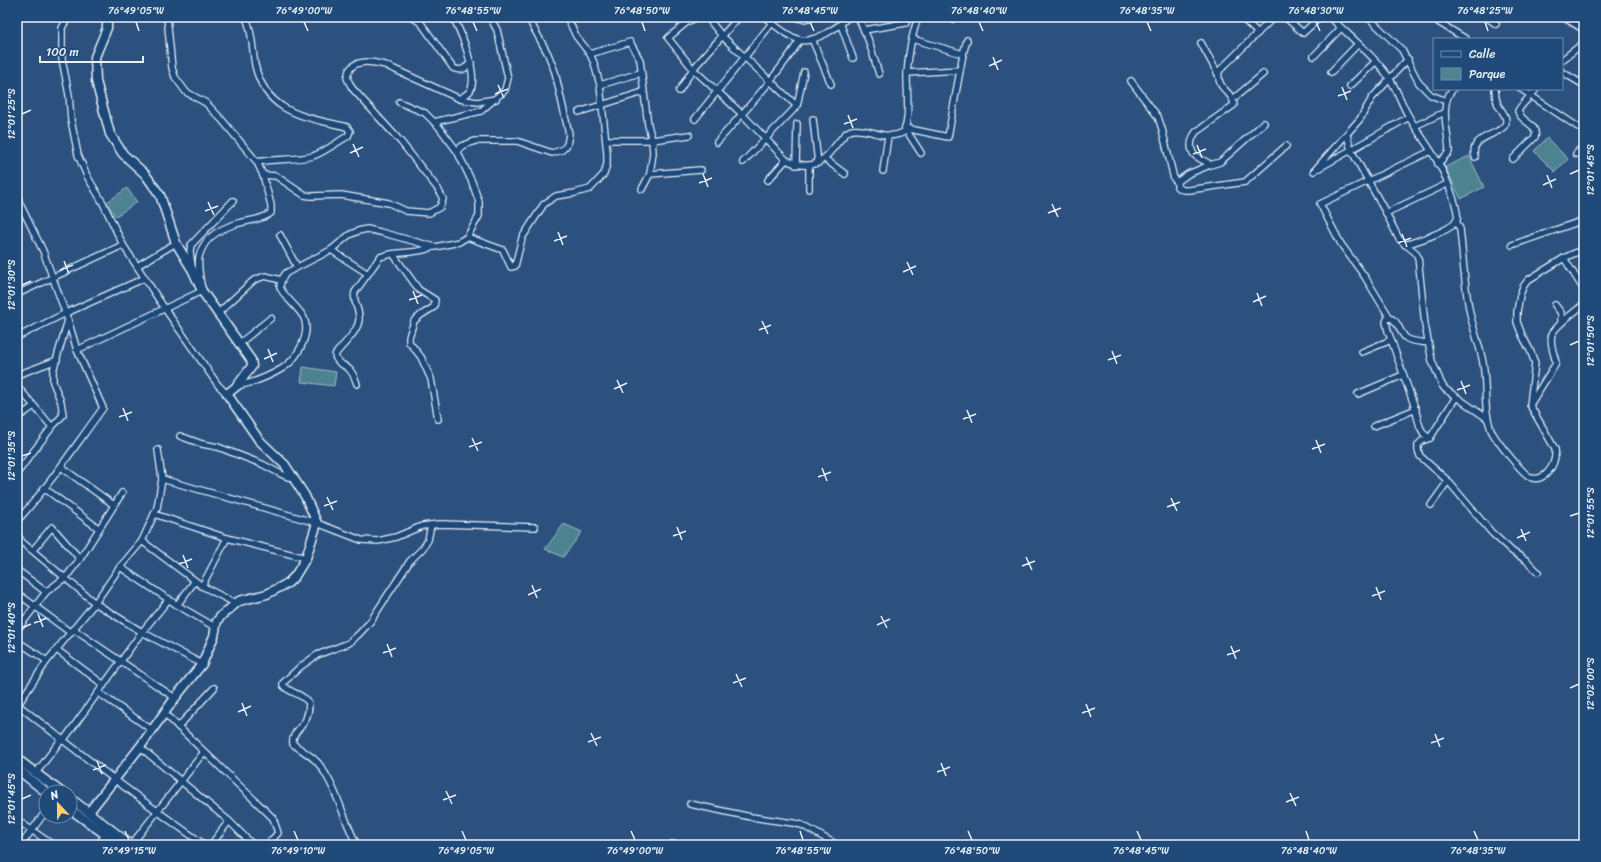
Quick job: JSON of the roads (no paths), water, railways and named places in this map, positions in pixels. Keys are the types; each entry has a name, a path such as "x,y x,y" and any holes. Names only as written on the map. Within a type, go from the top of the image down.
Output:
{"street":[{"path":"17,22 20,17"},
{"path":"68,17 62,28 62,59 78,155 87,176 103,203 123,245 165,309 218,385 227,394 259,440 285,465 306,496 317,523 306,558 295,576 288,583 278,590 235,603 217,621 214,636 202,664 174,698 140,747 89,812"},
{"path":"107,17 107,28 95,58 96,81 110,134 123,154 145,174 160,195 176,243 193,271 202,291 251,360 252,366 237,386 227,394"},
{"path":"167,17 172,68 175,77 186,92 206,103 257,162 263,175 271,205 271,214 263,218 236,224 217,232 206,242 199,258 202,291"},
{"path":"246,17 252,34 253,53 258,72 266,90 276,102 286,110 298,115 347,127 350,131 348,136 315,156 270,159 257,162"},
{"path":"412,17 420,23 453,68 459,71 463,70 471,63"},
{"path":"453,17 471,63 472,83 469,92 460,99"},
{"path":"434,122 481,110 505,90 508,78 497,30 490,17"},
{"path":"457,151 462,146 475,140 517,141 552,153 562,150 567,145 568,134 555,72 548,54 532,26 530,17"},
{"path":"467,237 503,250 510,267 515,266 522,238 544,204 556,196 590,189 604,174 607,164 606,140 600,85 590,54 576,36 567,17"},
{"path":"696,17 668,38 693,70 742,114 786,160 796,164 809,166 825,159 845,133 852,130 888,136 898,135 904,132 907,73 912,39 918,17"},
{"path":"707,17 722,36 797,106"},
{"path":"678,91 693,70 739,17"},
{"path":"765,17 784,33 800,40 812,38 831,31 841,25 848,17"},
{"path":"795,17 803,19 813,17"},
{"path":"858,17 880,74"},
{"path":"1242,17 1258,33"},
{"path":"1210,165 1194,155 1192,151 1192,137 1196,132 1234,105 1233,99 1220,84 1219,71 1274,17"},
{"path":"1285,17 1303,33 1320,17"},
{"path":"1330,17 1376,62 1389,78 1409,117 1431,151 1447,184 1456,206 1456,221 1460,229 1469,308 1483,362 1488,418 1492,431 1498,442 1525,474 1532,478 1546,475 1554,464 1556,457 1555,449 1530,404 1535,363 1522,335 1518,322 1517,312 1520,295 1528,280 1564,258 1584,249"},
{"path":"1368,17 1402,50 1408,59 1419,83 1431,95 1446,101"},
{"path":"1430,17 1464,38"},
{"path":"1486,17 1496,24"},
{"path":"1566,17 1584,28"},
{"path":"695,119 772,23"},
{"path":"864,30 906,23"},
{"path":"841,25 853,58"},
{"path":"1314,56 1341,28"},
{"path":"812,38 831,84"},
{"path":"912,39 963,54"},
{"path":"717,142 784,64 800,40"},
{"path":"905,128 948,137 963,54 967,40"},
{"path":"1563,59 1581,45 1584,40"},
{"path":"590,54 630,42 640,60 640,74 653,153 650,174 642,189"},
{"path":"1201,43 1219,75"},
{"path":"1331,72 1358,44"},
{"path":"1408,59 1372,98 1360,119 1314,171 1409,117"},
{"path":"263,175 276,176 304,195 341,195 389,202 406,211 429,213 440,207 443,199 438,190 401,142 352,88 347,78 350,68 359,63 373,62 385,65 460,99 476,102 496,99"},
{"path":"1350,86 1376,62"},
{"path":"907,73 960,70"},
{"path":"743,162 797,106 804,72"},
{"path":"1563,73 1584,85"},
{"path":"600,85 640,74"},
{"path":"1233,99 1263,74"},
{"path":"1131,81 1158,117 1174,179 1177,182 1177,186 1183,190 1245,182 1286,146"},
{"path":"1438,164 1449,152 1446,101 1452,90"},
{"path":"1475,157 1474,153 1478,143 1485,137 1504,127 1506,122 1498,104 1495,90"},
{"path":"1522,90 1584,131"},
{"path":"1513,159 1535,137 1536,132 1534,127 1522,118 1518,111 1520,106 1535,90"},
{"path":"17,91 17,188 19,202 43,251 66,313 77,350 103,408 61,467 17,521"},
{"path":"579,112 643,92"},
{"path":"357,384 355,377 349,369 336,359 335,355 357,326 359,319 353,296 380,257 392,254 423,252 433,247 459,242 467,237 479,216 479,202 472,182 457,151 425,113 399,102"},
{"path":"1415,126 1446,112"},
{"path":"813,119 818,163"},
{"path":"1177,182 1188,174 1220,162 1264,123"},
{"path":"796,164 797,124"},
{"path":"905,128 921,153"},
{"path":"606,140 652,140 689,135"},
{"path":"1347,135 1351,150 1399,239 1414,252 1419,262 1428,343 1432,361 1442,385 1456,397 1488,418"},
{"path":"883,171 888,136"},
{"path":"1576,154 1584,145"},
{"path":"1428,343 1405,338 1395,320 1390,318 1365,276 1341,244 1320,204 1431,151"},
{"path":"825,159 845,174"},
{"path":"768,180 786,160"},
{"path":"809,166 809,189"},
{"path":"650,174 701,170"},
{"path":"1386,213 1447,184"},
{"path":"193,271 190,250 191,245 233,201"},
{"path":"1512,246 1584,220"},
{"path":"1405,245 1443,230 1456,221"},
{"path":"237,386 254,382 284,368 298,352 304,340 307,329 304,318 294,304 283,293 280,287 286,273 331,250 349,235 367,229 433,247"},
{"path":"280,236 297,267"},
{"path":"137,266 176,243"},
{"path":"17,294 123,245"},
{"path":"331,250 368,274"},
{"path":"392,254 420,290 435,300 434,307 421,315 414,322 409,337 410,342 421,356 431,379 438,420"},
{"path":"1564,258 1584,290"},
{"path":"217,314 254,280 265,276 282,280"},
{"path":"17,337 66,313 145,278"},
{"path":"77,350 202,291"},
{"path":"1530,404 1556,362 1551,339 1552,334 1584,304"},
{"path":"1555,305 1561,313 1561,324"},
{"path":"240,343 271,318"},
{"path":"1390,318 1387,319 1386,322 1391,340 1416,409 1420,427 1424,434 1430,438"},
{"path":"19,470 63,415 61,402 53,382 53,371 68,320"},
{"path":"1362,352 1391,340"},
{"path":"17,375 57,360"},
{"path":"1358,394 1403,375"},
{"path":"17,386 52,427"},
{"path":"1456,397 1430,438 1422,441 1418,445 1420,456 1448,481 1492,533 1513,552 1526,560 1538,572"},
{"path":"17,418 34,406"},
{"path":"1374,426 1416,409"},
{"path":"180,436 202,444 218,447 267,466 281,474 292,476"},
{"path":"158,450 162,479 154,514 142,541 120,567 95,603 47,661 17,705 157,812 205,845"},
{"path":"17,459 19,470"},
{"path":"61,467 114,505"},
{"path":"162,479 317,523 361,540 378,541 396,537 422,526 431,525 535,527"},
{"path":"1431,505 1448,481"},
{"path":"44,488 98,528"},
{"path":"17,630 46,592 66,578 80,559 98,528 122,493"},
{"path":"154,514 227,538 306,558"},
{"path":"357,845 327,777 317,762 293,744 292,739 294,734 306,719 309,703 303,695 285,688 283,683 300,667 317,655 349,643 359,634 370,622 410,561 423,548 428,540 431,525"},
{"path":"33,550 52,526 80,559"},
{"path":"17,534 22,542 95,603 142,632 202,664"},
{"path":"202,586 227,538"},
{"path":"142,541 202,586 235,603"},
{"path":"120,567 215,628"},
{"path":"17,570 46,592"},
{"path":"177,605 195,581"},
{"path":"17,593 174,698"},
{"path":"36,773 99,693 142,632 169,599"},
{"path":"17,641 47,661"},
{"path":"57,650 104,685"},
{"path":"178,727 214,688"},
{"path":"99,693 152,730"},
{"path":"164,713 273,818 278,833 267,845"},
{"path":"140,747 229,821 253,845"},
{"path":"78,814 131,845 204,752"},
{"path":"17,759 50,784"},
{"path":"17,770 38,786"},
{"path":"78,804 89,812 120,845"},
{"path":"690,804 802,825 837,845"},
{"path":"17,820 53,845"},
{"path":"211,845 229,821"},
{"path":"21,845 38,822"},
{"path":"98,845 108,831"}]}
